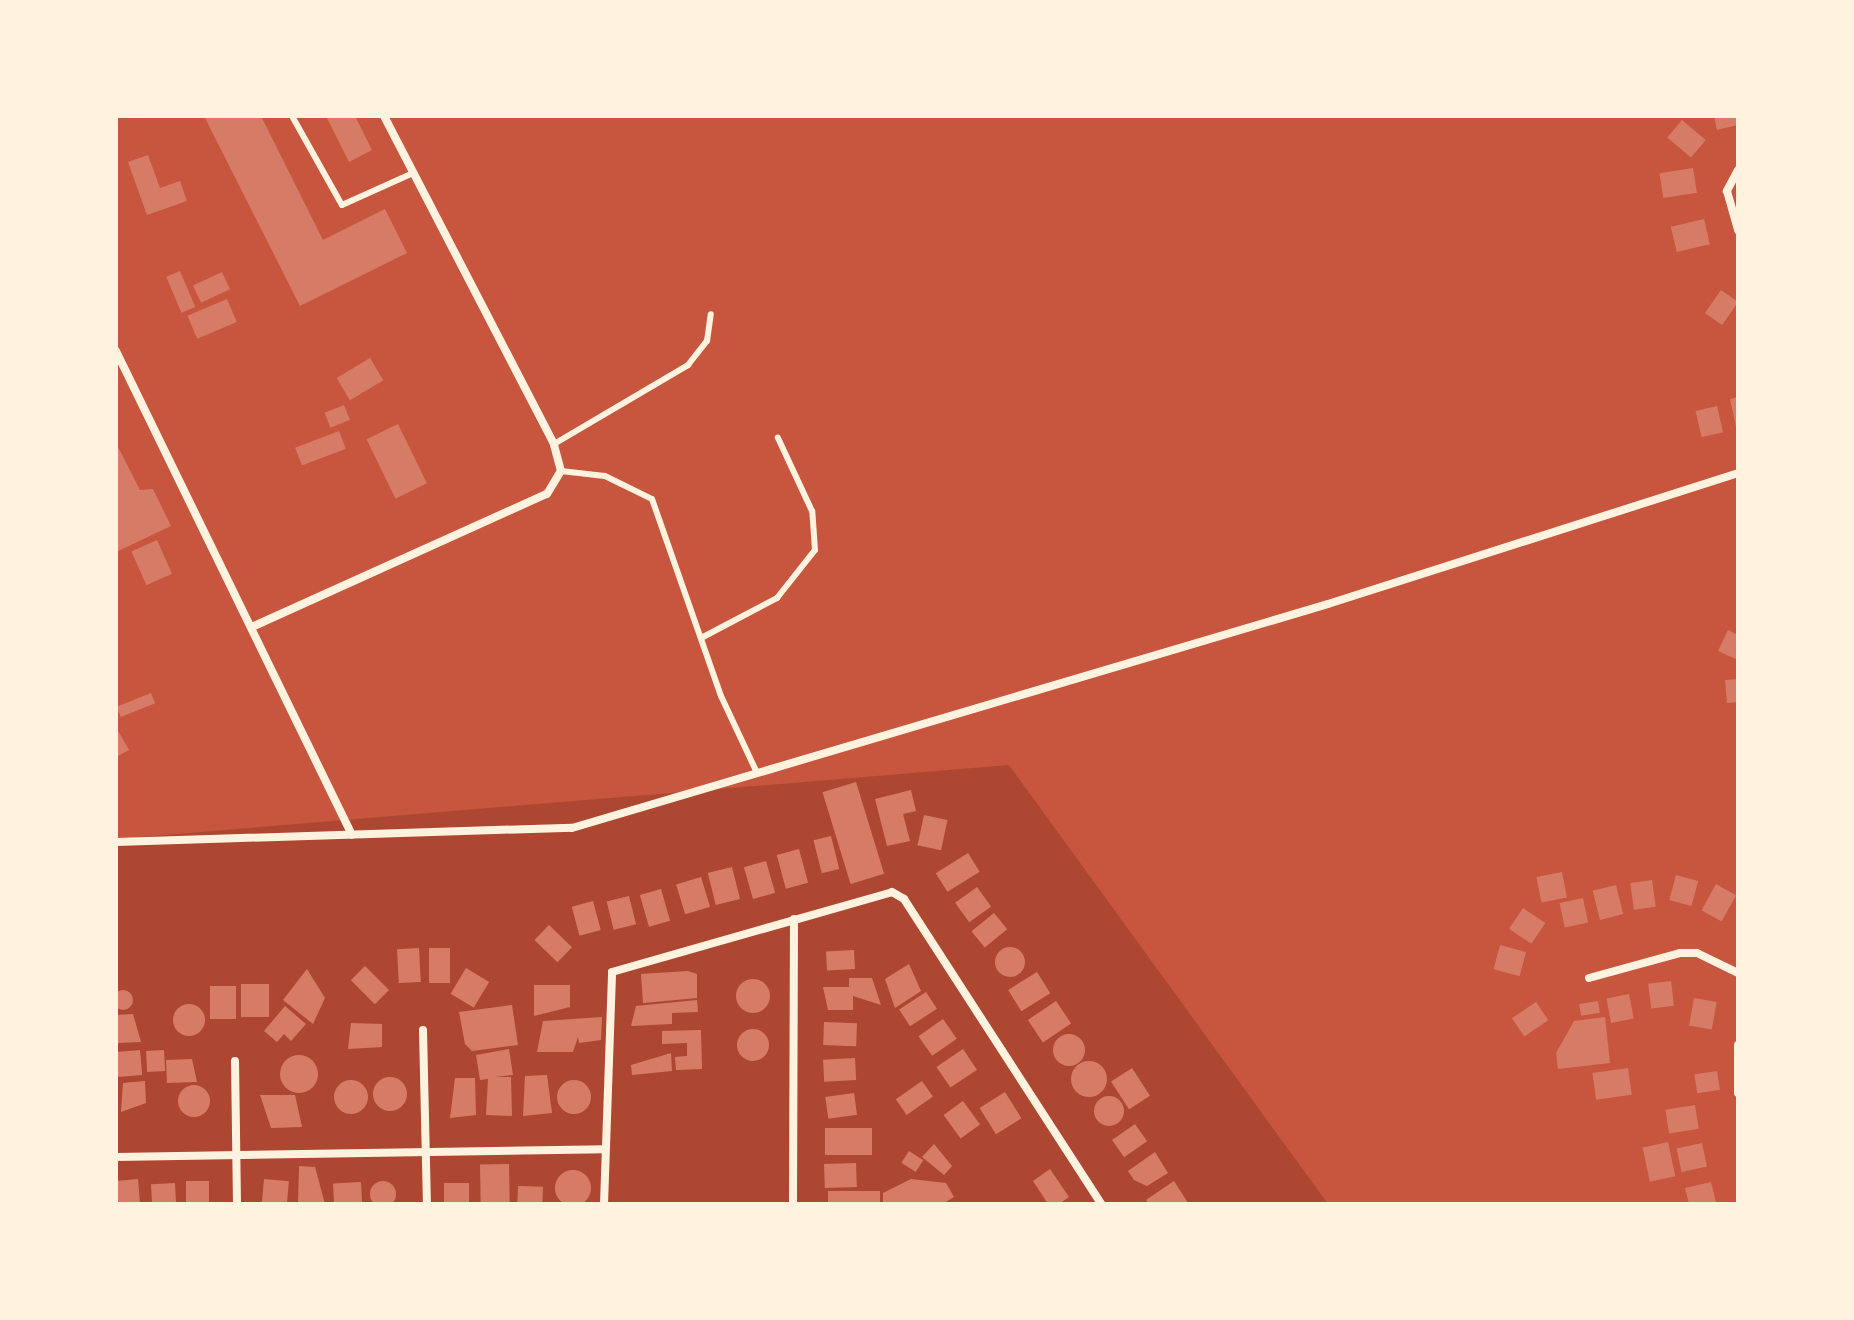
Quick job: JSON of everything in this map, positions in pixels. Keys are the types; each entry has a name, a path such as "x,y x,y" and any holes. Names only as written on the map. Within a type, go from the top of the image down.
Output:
{"street":[{"path":"254,626 547,494 561,471 554,444 384,116"},
{"path":"1738,170 1727,191 1738,230"},
{"path":"116,351 254,626 352,835"},
{"path":"116,842 572,828 1738,473"},
{"path":"604,1204 612,972 892,892 904,899 1101,1204"},
{"path":"793,1204 794,919"},
{"path":"1589,978 1680,953 1697,953 1738,973"},
{"path":"423,1030 427,1204"},
{"path":"1738,1045 1738,1093"},
{"path":"235,1061 237,1204"},
{"path":"116,1157 427,1149 605,1149"}],"lane":[{"path":"292,116 334,201 342,205 413,173"},
{"path":"554,444 688,365 707,341 711,314"},
{"path":"703,637 777,598 815,550 812,511 778,438"},
{"path":"561,471 605,476 652,499 757,773"}],"shaded area":[{"path":"1009,765 1328,1204 116,1204 116,839"}],"building":[{"path":"204,116 261,116 323,240 385,209 407,253 300,306"},
{"path":"326,116 355,116 372,150 349,162"},
{"path":"1714,116 1738,116 1738,125 1717,130"},
{"path":"1682,120 1706,140 1691,158 1667,138"},
{"path":"148,155 160,188 180,181 187,201 147,215 128,162"},
{"path":"1693,168 1697,193 1663,198 1659,173"},
{"path":"1704,219 1710,244 1677,252 1671,227"},
{"path":"180,271 195,307 181,313 166,277"},
{"path":"222,272 230,289 201,303 193,286"},
{"path":"1721,290 1738,302 1722,325 1705,313"},
{"path":"227,299 237,322 197,339 187,316"},
{"path":"370,358 383,380 350,400 337,378"},
{"path":"1738,397 1738,431 1737,431 1730,399"},
{"path":"344,405 350,420 331,428 325,413"},
{"path":"1717,406 1723,432 1702,437 1696,411"},
{"path":"398,424 427,483 395,499 367,439"},
{"path":"339,431 346,449 302,466 295,448"},
{"path":"116,443 140,490 153,489 171,526 116,552"},
{"path":"157,540 172,574 146,585 131,551"},
{"path":"1728,630 1738,635 1738,660 1718,651"},
{"path":"1738,679 1738,702 1727,703 1725,680"},
{"path":"151,693 155,703 121,717 117,707"},
{"path":"116,727 129,750 116,757"},
{"path":"856,782 884,874 851,884 823,792"},
{"path":"911,790 916,811 903,814 910,841 887,846 875,799"},
{"path":"924,815 947,820 941,850 918,845"},
{"path":"831,836 839,869 822,873 814,840"},
{"path":"799,849 808,883 786,889 777,855"},
{"path":"968,853 980,872 947,892 936,873"},
{"path":"766,861 775,893 753,899 744,867"},
{"path":"732,867 740,899 716,905 708,873"},
{"path":"1562,872 1567,898 1541,902 1536,877"},
{"path":"1676,875 1698,881 1691,906 1669,900"},
{"path":"701,877 710,907 685,914 676,885"},
{"path":"1652,880 1656,907 1634,910 1630,883"},
{"path":"1716,884 1736,895 1722,921 1701,910"},
{"path":"1616,885 1623,914 1600,920 1593,891"},
{"path":"977,887 991,906 969,922 955,903"},
{"path":"661,889 670,921 649,927 640,895"},
{"path":"629,896 636,924 614,930 607,902"},
{"path":"1583,898 1588,922 1565,927 1560,903"},
{"path":"593,901 601,930 580,936 572,907"},
{"path":"1523,908 1545,923 1531,944 1509,929"},
{"path":"994,913 1007,929 985,948 971,931"},
{"path":"549,925 572,947 557,962 534,940"},
{"path":"1500,945 1526,952 1520,976 1494,969"},
{"path":"1010,947 1021,951 1025,962 1021,973 1010,977 999,973 995,962 999,951"},
{"path":"419,948 421,982 399,983 397,949"},
{"path":"429,948 450,948 450,983 429,983"},
{"path":"854,950 855,969 827,970 826,951"},
{"path":"909,964 921,991 895,1008 885,979"},
{"path":"365,966 389,990 375,1004 351,980"},
{"path":"466,968 489,982 474,1008 451,994"},
{"path":"307,969 325,998 313,1024 283,1000"},
{"path":"688,971 697,974 697,998 643,1003 641,974"},
{"path":"1037,972 1050,993 1021,1011 1008,990"},
{"path":"849,978 872,978 881,1005 853,996 853,1010 828,1010 823,987 849,987"},
{"path":"753,979 765,984 770,996 765,1008 753,1013 741,1008 736,996 741,984"},
{"path":"1671,981 1674,1006 1651,1009 1648,984"},
{"path":"241,984 269,984 269,1017 241,1017"},
{"path":"534,985 570,985 570,1007 534,1016"},
{"path":"210,986 236,986 236,1019 210,1019"},
{"path":"119,990 127,990 133,1000 127,1010 119,1010 113,1004 113,996"},
{"path":"926,992 937,1009 910,1026 899,1009"},
{"path":"1629,994 1634,1019 1611,1023 1606,998"},
{"path":"1694,998 1717,1002 1712,1030 1689,1026"},
{"path":"697,1000 698,1012 672,1013 672,1024 631,1026 636,1006"},
{"path":"1056,1001 1071,1023 1043,1042 1028,1020"},
{"path":"1598,1001 1600,1013 1581,1016 1579,1004"},
{"path":"1536,1002 1548,1020 1524,1036 1512,1018"},
{"path":"189,1004 200,1009 205,1020 200,1031 189,1036 178,1031 173,1020 178,1009"},
{"path":"512,1005 518,1045 472,1051 465,1044 459,1012"},
{"path":"285,1006 306,1024 291,1041 284,1034 277,1042 264,1031"},
{"path":"133,1014 141,1042 116,1043 116,1015"},
{"path":"602,1017 601,1040 579,1043 578,1037 573,1052 537,1052 543,1021"},
{"path":"1605,1017 1610,1063 1558,1069 1556,1053 1574,1021"},
{"path":"943,1019 957,1039 932,1056 918,1036"},
{"path":"824,1022 857,1023 856,1046 823,1045"},
{"path":"351,1023 382,1024 382,1047 348,1049"},
{"path":"753,1029 764,1034 769,1045 764,1056 753,1061 742,1056 737,1045 742,1034"},
{"path":"701,1030 702,1069 676,1070 675,1057 687,1056 687,1043 662,1044 662,1031"},
{"path":"1069,1034 1080,1039 1085,1050 1080,1061 1069,1066 1058,1061 1053,1050 1058,1039"},
{"path":"509,1049 513,1075 495,1077 511,1077 512,1116 486,1115 488,1079 480,1080 476,1055"},
{"path":"963,1049 977,1070 950,1088 936,1067"},
{"path":"140,1050 142,1075 118,1077 116,1052"},
{"path":"164,1050 165,1071 147,1072 146,1051"},
{"path":"671,1053 672,1071 632,1075 631,1065"},
{"path":"299,1055 312,1061 318,1074 312,1087 299,1093 286,1087 280,1074 286,1061"},
{"path":"855,1058 856,1080 824,1082 823,1060"},
{"path":"192,1059 197,1082 167,1083 166,1060"},
{"path":"1089,1061 1101,1067 1107,1079 1101,1091 1089,1097 1077,1091 1071,1079 1077,1067"},
{"path":"1132,1068 1150,1096 1129,1109 1111,1082"},
{"path":"1628,1068 1632,1095 1596,1100 1592,1073"},
{"path":"1717,1071 1720,1090 1697,1093 1694,1075"},
{"path":"547,1075 552,1113 523,1116 525,1076"},
{"path":"390,1077 402,1082 407,1094 402,1106 390,1111 378,1106 373,1094 378,1082"},
{"path":"455,1078 475,1078 476,1115 450,1118"},
{"path":"351,1080 363,1085 368,1097 363,1109 351,1114 339,1109 334,1097 339,1085"},
{"path":"574,1080 586,1085 591,1097 586,1109 574,1114 562,1109 557,1097 562,1085"},
{"path":"145,1081 146,1103 121,1112 123,1083"},
{"path":"922,1081 933,1097 907,1115 896,1099"},
{"path":"194,1085 206,1089 210,1101 206,1113 194,1117 182,1113 178,1101 182,1089"},
{"path":"1005,1092 1021,1118 996,1134 980,1108"},
{"path":"854,1093 857,1115 828,1119 825,1097"},
{"path":"260,1095 295,1095 302,1127 271,1128"},
{"path":"1109,1096 1120,1100 1124,1111 1120,1122 1109,1126 1098,1122 1094,1111 1098,1100"},
{"path":"963,1101 980,1124 961,1139 944,1115"},
{"path":"1695,1105 1699,1129 1669,1133 1665,1110"},
{"path":"1135,1124 1147,1141 1124,1157 1112,1140"},
{"path":"825,1128 872,1128 872,1155 825,1155"},
{"path":"1668,1142 1675,1176 1650,1182 1643,1147"},
{"path":"1702,1143 1707,1166 1682,1172 1677,1148"},
{"path":"934,1144 952,1166 944,1175 922,1157"},
{"path":"909,1151 923,1160 916,1172 901,1163"},
{"path":"1155,1152 1168,1173 1147,1186 1134,1180 1128,1171"},
{"path":"856,1163 857,1187 825,1188 824,1164"},
{"path":"509,1164 510,1204 481,1204 480,1165"},
{"path":"299,1166 315,1167 325,1204 298,1204"},
{"path":"1050,1169 1069,1197 1059,1204 1048,1204 1033,1181"},
{"path":"573,1170 586,1175 591,1188 586,1201 573,1206 560,1201 555,1188 560,1175"},
{"path":"138,1179 140,1204 116,1204 116,1181"},
{"path":"264,1179 289,1181 287,1204 262,1204"},
{"path":"911,1179 946,1183 954,1197 942,1204 883,1204 883,1193"},
{"path":"186,1181 209,1181 209,1204 186,1204"},
{"path":"383,1181 392,1185 396,1194 392,1203 383,1207 374,1203 370,1194 374,1185"},
{"path":"1174,1181 1188,1203 1149,1204 1146,1200"},
{"path":"361,1182 362,1204 334,1204 333,1183"},
{"path":"1711,1182 1716,1202 1689,1204 1685,1188"},
{"path":"175,1183 176,1204 152,1204 151,1184"},
{"path":"444,1183 469,1183 469,1204 444,1204"},
{"path":"518,1186 543,1187 542,1204 517,1204"},
{"path":"828,1191 880,1191 880,1204 828,1204"}]}
